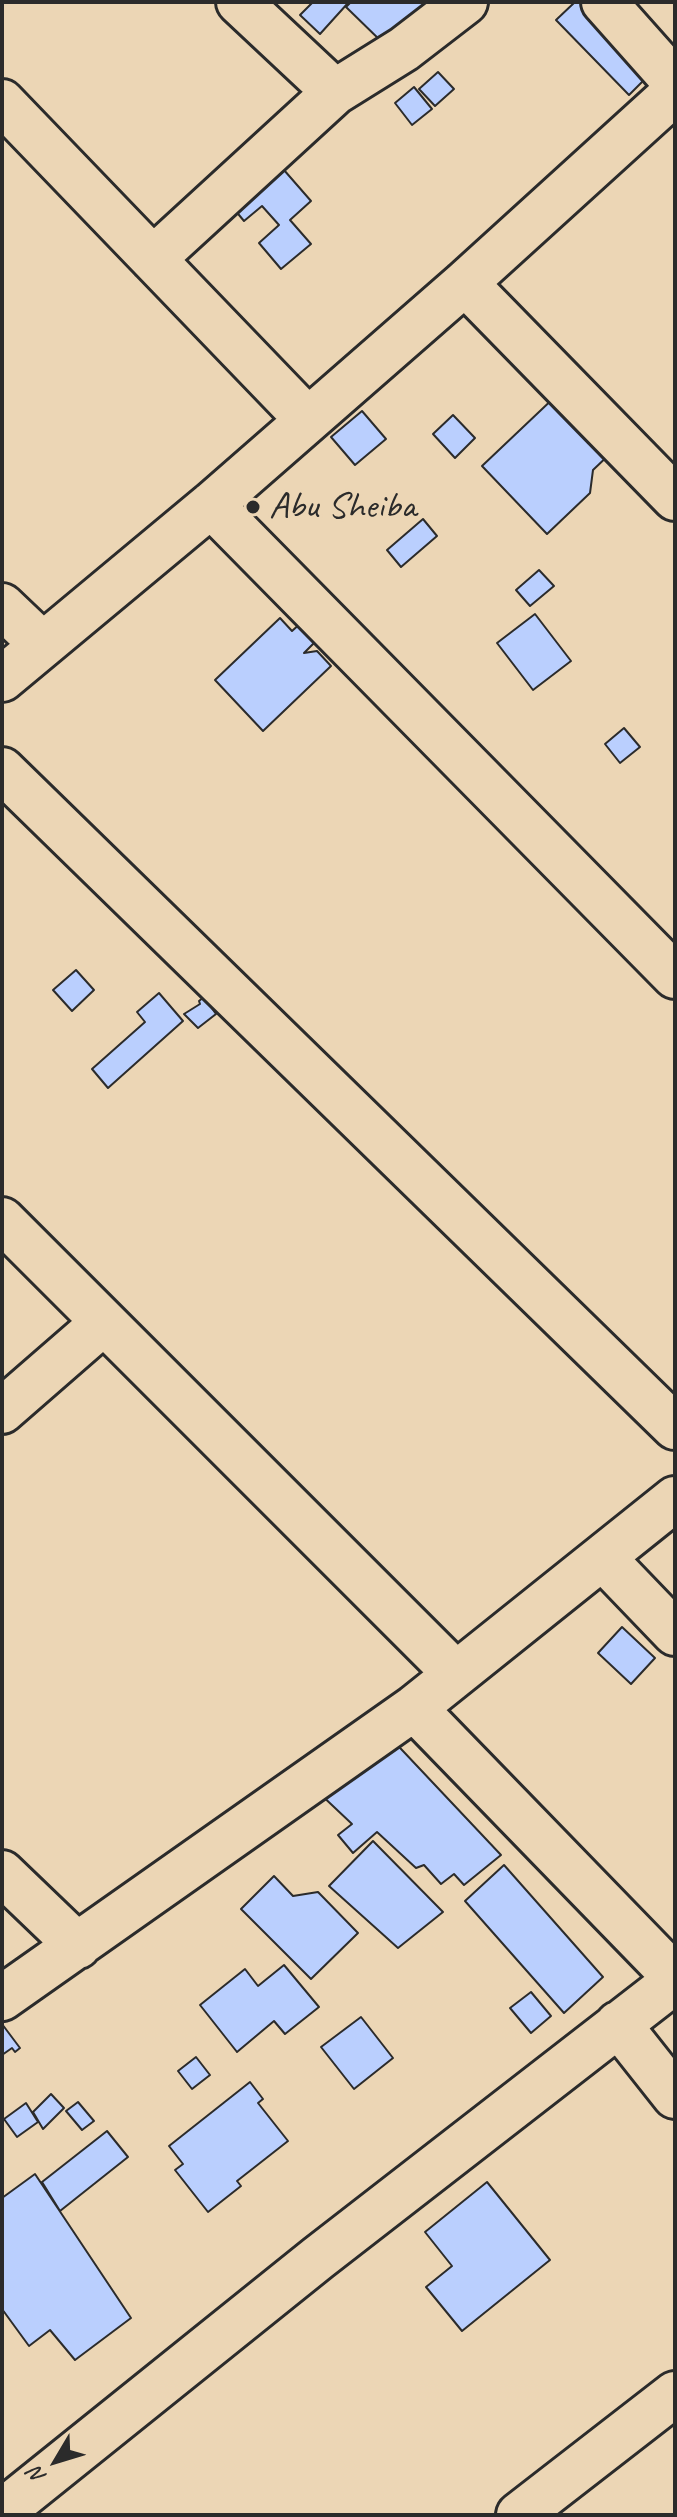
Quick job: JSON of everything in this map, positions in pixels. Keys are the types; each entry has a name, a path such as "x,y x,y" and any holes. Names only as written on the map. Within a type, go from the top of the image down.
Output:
{"street":[{"path":"239,2 335,92"},
{"path":"153,259 335,92 404,49 465,2"},
{"path":"604,2 675,82"},
{"path":"2,679 211,505 465,283 675,92"},
{"path":"2,102 308,420"},
{"path":"465,283 675,498"},
{"path":"211,505 675,976"},
{"path":"2,606 43,645"},
{"path":"2,770 675,1427"},
{"path":"2,1220 456,1674"},
{"path":"2,1411 103,1323"},
{"path":"2,1998 414,1708 675,1499"},
{"path":"603,1558 675,1633"},
{"path":"10,2504 675,1979 414,1708"},
{"path":"2,1873 78,1946"},
{"path":"618,2024 675,2096"},
{"path":"519,2515 675,2394"}],"building":[{"path":"313,2 348,3 320,34 300,15"},
{"path":"351,2 426,2 385,45 346,7"},
{"path":"575,2 581,2 651,73 629,95 556,20"},
{"path":"438,72 454,89 435,106 419,89"},
{"path":"414,87 432,109 412,125 395,103"},
{"path":"277,162 311,201 290,220 311,244 281,269 259,243 279,225 262,206 244,221 229,203"},
{"path":"559,393 614,450 593,470 590,493 547,534 482,466"},
{"path":"362,411 386,439 355,465 331,437"},
{"path":"453,415 475,438 455,458 433,434"},
{"path":"423,519 437,536 401,567 387,550"},
{"path":"539,570 554,586 530,606 516,590"},
{"path":"535,614 571,661 533,690 497,643"},
{"path":"280,618 292,631 302,622 318,639 304,653 317,651 331,666 263,731 215,680"},
{"path":"624,728 640,747 620,763 605,744"},
{"path":"76,970 94,990 72,1011 53,990"},
{"path":"159,993 183,1021 108,1088 92,1069 145,1022 137,1012"},
{"path":"204,997 216,1014 198,1028 184,1014 200,1004"},
{"path":"622,1627 655,1658 631,1684 598,1653"},
{"path":"386,1733 501,1855 464,1885 454,1874 441,1884 424,1865 416,1868 377,1832 353,1853 338,1835 352,1824 316,1790"},
{"path":"373,1841 443,1912 398,1948 329,1886"},
{"path":"504,1865 603,1977 564,2013 465,1901"},
{"path":"274,1876 293,1896 318,1892 358,1933 311,1979 241,1909"},
{"path":"284,1965 319,2007 285,2034 274,2021 237,2052 200,2005 245,1969 258,1986"},
{"path":"531,1992 551,2016 531,2033 510,2008"},
{"path":"361,2017 393,2058 354,2089 321,2047"},
{"path":"2,2024 20,2048 15,2052 12,2048 2,2055"},
{"path":"196,2057 210,2075 192,2089 178,2071"},
{"path":"250,2082 263,2099 258,2103 288,2141 237,2181 241,2186 208,2212 175,2170 183,2164 169,2146"},
{"path":"51,2094 64,2108 43,2129 33,2112"},
{"path":"78,2102 94,2121 82,2130 66,2111"},
{"path":"26,2103 38,2122 17,2137 4,2119"},
{"path":"107,2131 128,2157 60,2211 42,2182"},
{"path":"35,2174 131,2318 75,2360 50,2330 29,2346 2,2309 2,2198"},
{"path":"487,2182 550,2260 462,2331 426,2287 452,2266 425,2232"}],"place":[{"name":"Abu Sheiba","path":"253,507"}]}
